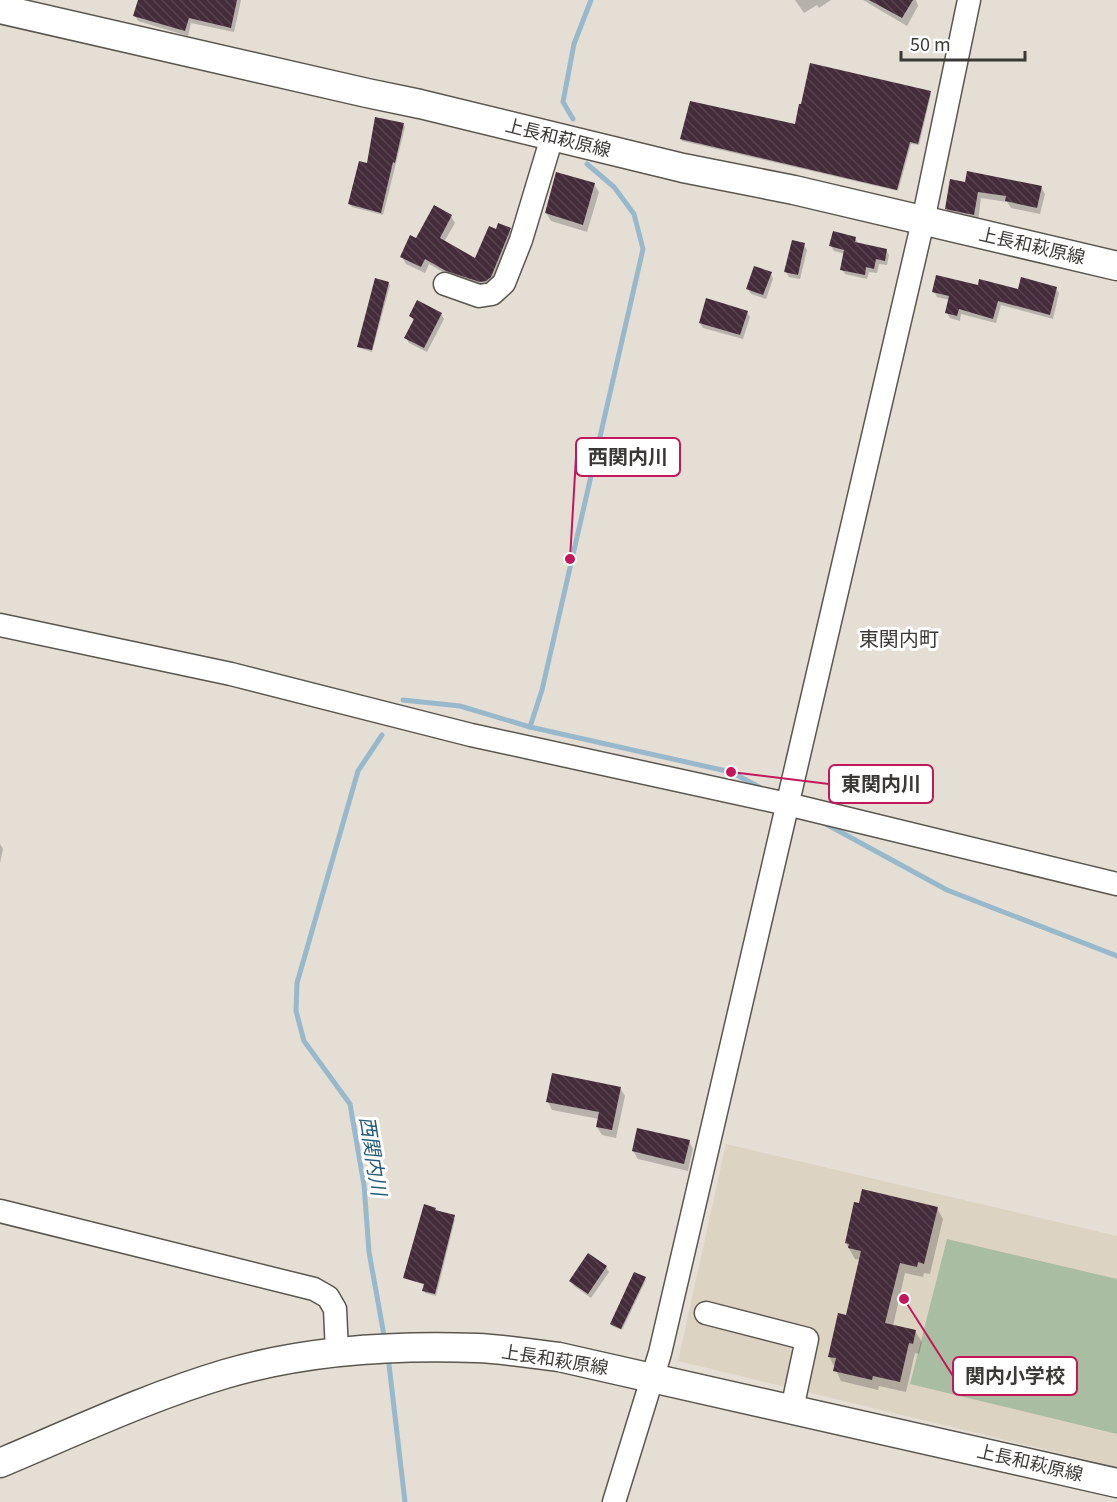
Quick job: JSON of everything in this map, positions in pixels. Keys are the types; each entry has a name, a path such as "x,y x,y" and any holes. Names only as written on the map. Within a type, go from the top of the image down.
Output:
{"main road":[{"name":"上長和萩原線","path":"0,9 1117,266"},
{"name":"上長和萩原線","path":"0,1463 167,1393 206,1380 280,1361 369,1349 479,1348 559,1357 654,1377 1117,1483"}],"street":[{"path":"614,1502 654,1377 923,221 969,0"},
{"path":"445,284 479,296 492,294 504,283 521,240 552,137"},
{"path":"0,625 231,674 471,735 788,804 1117,884"},
{"path":"0,1211 314,1289 328,1297 335,1309 337,1352"},
{"path":"706,1314 807,1339 792,1409"}],"shaded area":[{"path":"726,1144 1117,1236 1117,1467 678,1361"}],"green space":[{"path":"947,1239 1117,1279 1117,1434 910,1384"}],"building":[{"path":"138,0 237,0 231,28 189,18 185,31 133,16"},
{"path":"869,0 913,0 902,18"},
{"path":"810,63 931,91 918,144 910,142 897,190 680,139 690,101 795,124"},
{"path":"375,117 404,123 381,213 348,204 359,161 367,163"},
{"path":"967,171 1042,186 1037,208 1005,201 1006,196 978,192 974,215 945,209 950,179 965,182"},
{"path":"556,172 595,183 583,225 545,213"},
{"path":"434,205 452,215 440,238 475,258 489,226 496,229 498,223 511,228 491,277 486,281 480,282 446,271 425,259 421,267 400,257 410,235 416,238"},
{"path":"833,231 856,237 855,242 887,249 885,261 876,259 874,269 866,267 865,275 840,270 844,250 829,246"},
{"path":"792,240 805,243 798,275 784,272"},
{"path":"754,266 772,272 763,295 746,289"},
{"path":"936,275 978,285 979,279 1018,289 1021,277 1057,287 1050,315 998,301 993,319 959,309 957,316 945,313 949,296 932,292"},
{"path":"375,278 389,282 372,350 357,347"},
{"path":"706,298 748,311 740,335 699,323"},
{"path":"417,300 442,313 424,348 404,338 414,319 409,316"},
{"path":"552,1073 621,1087 612,1130 596,1127 599,1112 546,1102"},
{"path":"637,1128 690,1140 684,1164 632,1151"},
{"path":"862,1189 938,1207 924,1264 918,1262 917,1267 900,1263 885,1323 916,1330 913,1344 909,1343 900,1382 873,1376 872,1380 833,1371 836,1358 828,1357 838,1313 846,1315 861,1251 848,1248 849,1244 845,1243 854,1202 859,1203"},
{"path":"424,1204 436,1208 435,1210 455,1215 435,1294 422,1291 424,1284 403,1278"},
{"path":"588,1253 607,1266 588,1294 569,1281"},
{"path":"634,1272 646,1277 621,1329 610,1324"}],"waterway":[{"name":"西関内川","path":"573,119 563,102 574,44 591,0"},
{"name":"西関内川","path":"530,727 542,690 643,249 634,214 614,187 587,164"},
{"path":"403,700 460,706 530,727 731,772 761,788"},
{"name":"西関内川","path":"382,735 358,771 297,983 296,1011 304,1041 350,1104 364,1185 369,1252 385,1341"},
{"path":"824,823 947,890 1117,956"},
{"name":"西関内川","path":"388,1356 405,1502"}],"place":[{"name":"西関内川","path":"570,559"},
{"name":"東関内川","path":"731,772"},
{"name":"関内小学校","path":"904,1299"}],"district":[{"name":"東関内町","path":"899,639"}]}
